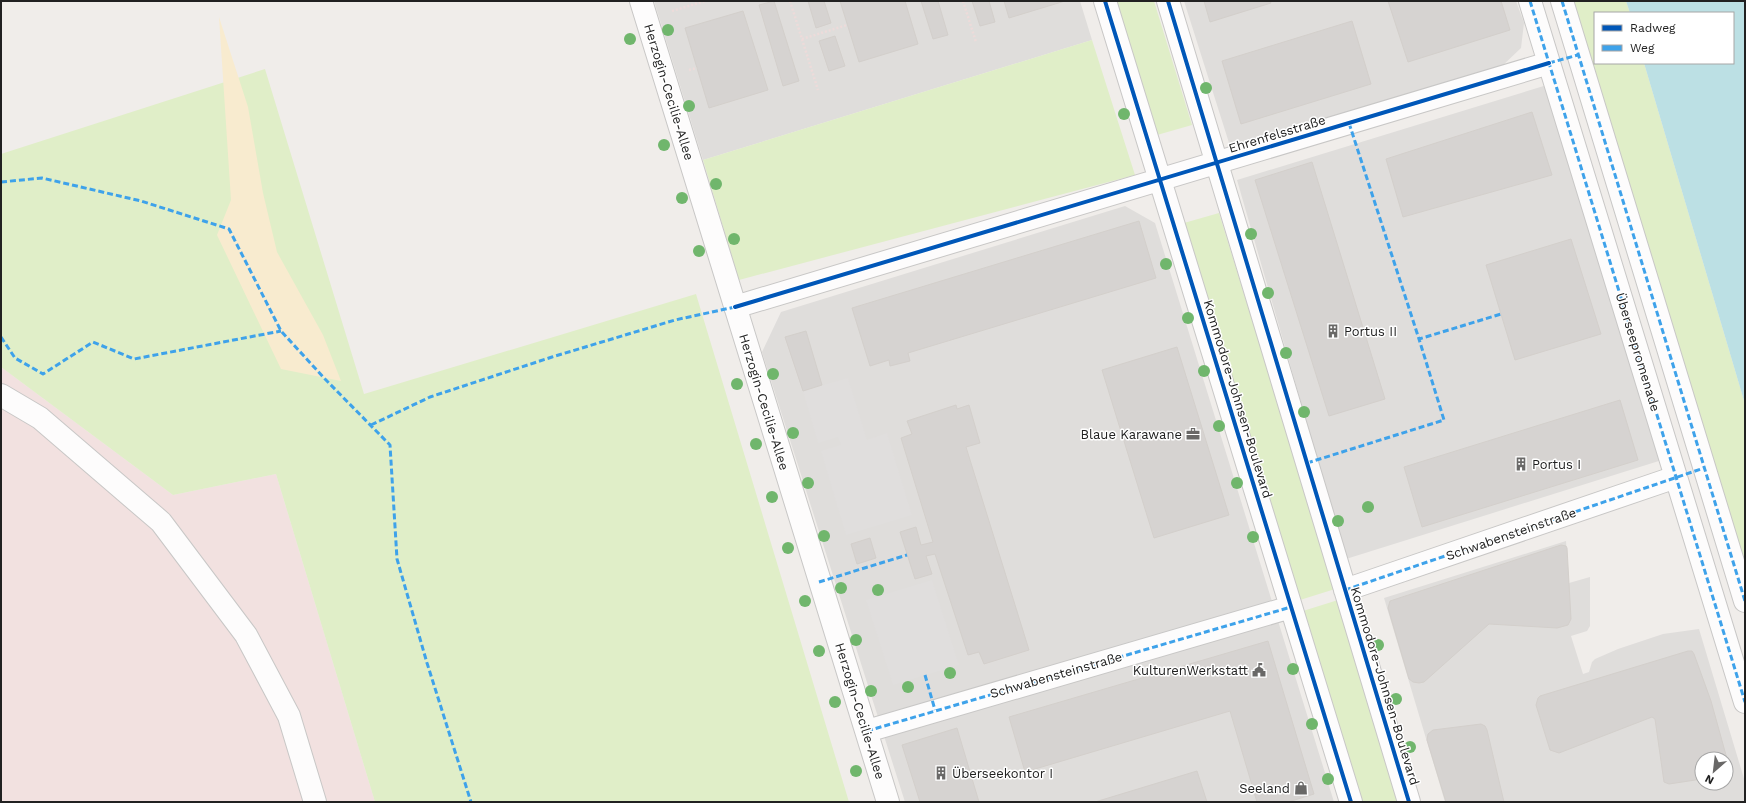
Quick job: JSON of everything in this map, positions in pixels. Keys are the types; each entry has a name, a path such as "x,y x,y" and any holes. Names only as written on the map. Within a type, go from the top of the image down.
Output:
{"street":[{"name":"Kommodore-Johnsen-Boulevard","path":"1105,1 1351,802"},
{"name":"Kommodore-Johnsen-Boulevard","path":"1168,1 1218,162 1345,590 1410,802"},
{"name":"Überseepromenade","path":"1530,1 1745,702"},
{"path":"1562,1 1745,601"},
{"name":"Herzogin-Cecilie-Allee","path":"643,10 821,590 867,731 888,802"},
{"name":"Ehrenfelsstraße","path":"735,308 1549,63"},
{"path":"1,395 40,418 161,522 246,635 290,716 315,802"},
{"name":"Schwabensteinstraße","path":"1345,590 1676,477"},
{"name":"Schwabensteinstraße","path":"867,731 1291,607"}],"path":[{"path":"643,10 705,1"},
{"path":"790,1 818,90"},
{"path":"963,1 976,42"},
{"path":"802,39 847,25"}],"shaded area":[{"path":"654,1 1080,1 1092,40 703,160"},
{"path":"1184,1 1516,1 1524,23 1521,48 1500,68 1230,146"},
{"path":"1547,85 1662,460 1346,559 1237,180"},
{"path":"1125,206 1155,223 1334,802 905,802 762,352 781,312"},
{"path":"1,367 173,495 276,474 375,802 1,802"},
{"path":"848,378 867,440 887,433 912,515 846,535 821,451 841,445 838,437 818,443 803,391"},
{"path":"1566,541 1569,583 1590,577 1590,626 1587,631 1571,636 1583,674 1589,672 1592,662 1595,659 1618,649 1663,634 1699,629 1745,782 1745,802 1445,802 1384,598"},
{"path":"932,580 959,665 893,685 866,600"}],"green space":[{"path":"1116,1 1154,1 1192,125 1157,135"},
{"path":"1572,1 1626,1 1630,12 1594,12 1594,64 1644,64 1745,404 1745,564"},
{"path":"1092,40 1135,175 739,280 703,160"},
{"path":"265,69 364,394 696,294 849,802 375,802 276,474 173,495 1,367 1,154"},
{"path":"1219,213 1335,589 1300,600 1184,223"},
{"path":"1338,600 1400,802 1362,802 1303,611"}],"sand":[{"path":"219,17 248,107 263,193 277,252 323,335 341,381 281,369 217,235 231,200"}],"water":[{"path":"1626,1 1745,1 1745,404 1644,64 1734,64 1734,12 1630,12"}],"building":[{"path":"774,1 799,81 783,86 759,5"},
{"path":"808,1 824,1 831,23 816,28"},
{"path":"840,1 905,1 918,44 859,62"},
{"path":"921,1 938,1 948,35 933,39"},
{"path":"972,1 989,1 995,22 980,26"},
{"path":"1004,1 1065,1 1009,18"},
{"path":"1204,1 1270,1 1271,3 1210,22"},
{"path":"1388,1 1501,1 1510,30 1408,62"},
{"path":"743,11 768,90 709,108 685,28"},
{"path":"1352,21 1371,84 1241,124 1222,61"},
{"path":"835,36 845,66 829,71 819,41"},
{"path":"1532,112 1552,175 1403,217 1386,159"},
{"name":"Portus II","path":"1312,162 1385,399 1329,416 1255,180"},
{"path":"1139,221 1156,278 908,353 910,361 890,366 889,360 870,366 852,308"},
{"path":"1571,239 1601,334 1515,360 1486,265"},
{"path":"806,331 822,385 803,391 785,337"},
{"path":"1177,347 1229,515 1154,538 1102,370"},
{"name":"Portus I","path":"1620,400 1638,460 1422,527 1404,467"},
{"path":"956,405 957,409 969,405 980,443 966,447 1029,650 984,664 979,652 968,655 935,554 926,556 932,574 915,579 900,532 916,527 921,545 933,542 901,438 912,434 907,421"},
{"path":"870,538 876,558 857,564 851,544"},
{"path":"1561,545 1566,546 1567,548 1571,619 1568,625 1557,628 1489,624 1424,682 1413,682 1409,679 1388,608 1390,601"},
{"path":"1268,641 1314,794 1288,802 1257,802 1230,711 1025,772 1009,717"},
{"path":"1692,651 1711,701 1725,751 1694,751 1694,780 1669,784 1664,782 1655,719 1652,717 1559,753 1550,750 1536,705 1540,696"},
{"path":"1481,724 1485,726 1487,730 1504,802 1446,802 1427,740 1428,734 1433,730"},
{"name":"Überseekontor I","path":"957,728 979,802 920,802 902,745"},
{"path":"1197,771 1207,802 1095,802"}],"marked path":[{"path":"1530,1 1745,702"},
{"path":"1562,1 1745,601"},
{"path":"1549,63 1578,55"},
{"path":"1349,123 1419,339 1501,314"},
{"path":"1,182 42,178 141,201 229,229 281,331 325,379 390,445 397,559 427,663 471,802"},
{"path":"371,425 430,397 552,357 675,320 735,307"},
{"path":"1,337 15,358 43,374 93,342 134,359 281,331"},
{"path":"1307,463 1444,420 1419,339"},
{"path":"1345,590 1704,468"},
{"path":"819,582 907,555"},
{"path":"867,731 1291,607"},
{"path":"925,675 935,710"}],"cycle path":[{"path":"1105,1 1351,802"},
{"path":"1168,1 1409,802"},
{"path":"735,307 1549,63"}],"place":[{"name":"Portus II","path":"1333,331"},
{"name":"Blaue Karawane","path":"1193,434"},
{"name":"Portus I","path":"1521,464"},
{"name":"KulturenWerkstatt","path":"1259,670"},
{"name":"Überseekontor I","path":"941,773"},
{"name":"Seeland","path":"1301,788"}]}
